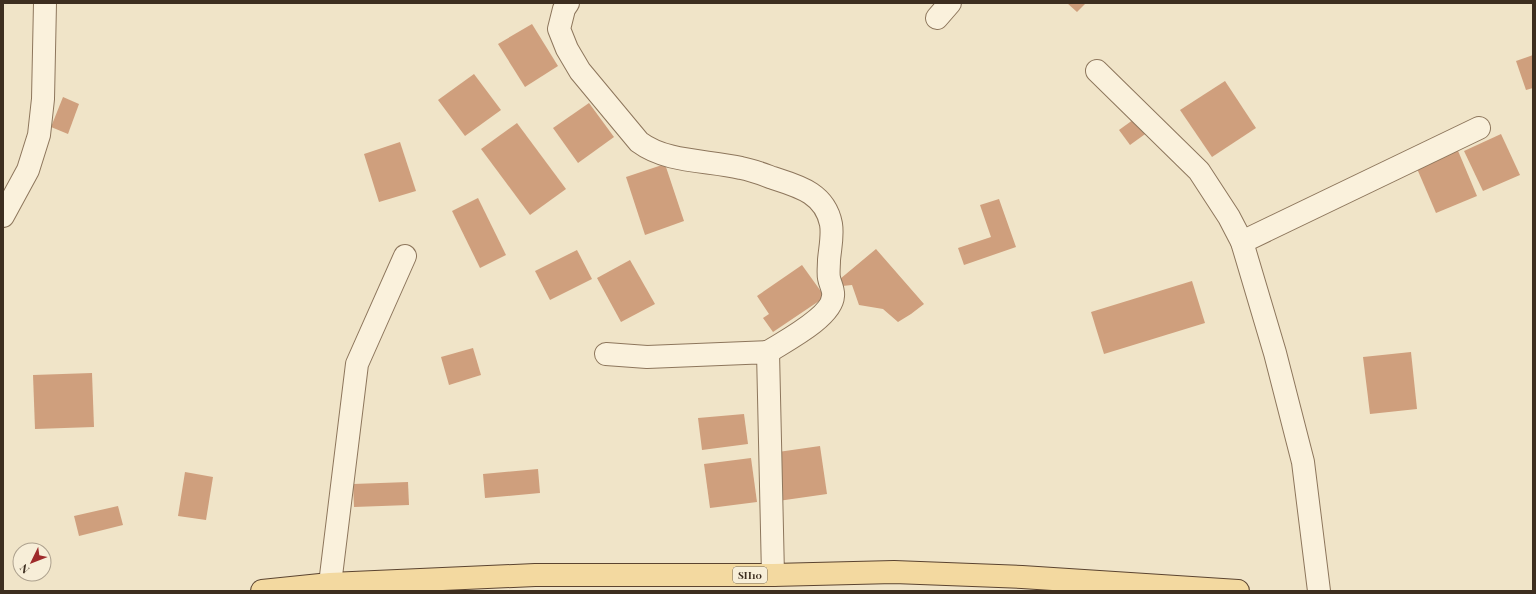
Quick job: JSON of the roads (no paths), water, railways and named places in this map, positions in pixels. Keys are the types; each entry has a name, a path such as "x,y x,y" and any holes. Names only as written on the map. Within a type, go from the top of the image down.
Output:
{"main road":[{"name":"SH10","path":"262,591 330,584 535,575 773,575 894,572 1022,577 1238,591"}],"street":[{"path":"3,216 28,170 39,135 43,99 45,3"},
{"path":"568,3 564,9 559,29 567,49 580,71 639,142 649,149 673,157 741,168 801,186 818,198 825,208 831,224 832,242 829,277 834,295 832,303 825,313 804,329 768,352 647,357 606,354"},
{"path":"1097,71 1199,171 1229,217 1242,242 1303,462 1319,591"},
{"path":"1242,242 1479,128"},
{"path":"330,584 357,364 405,256"},
{"path":"768,352 773,575"}]}
